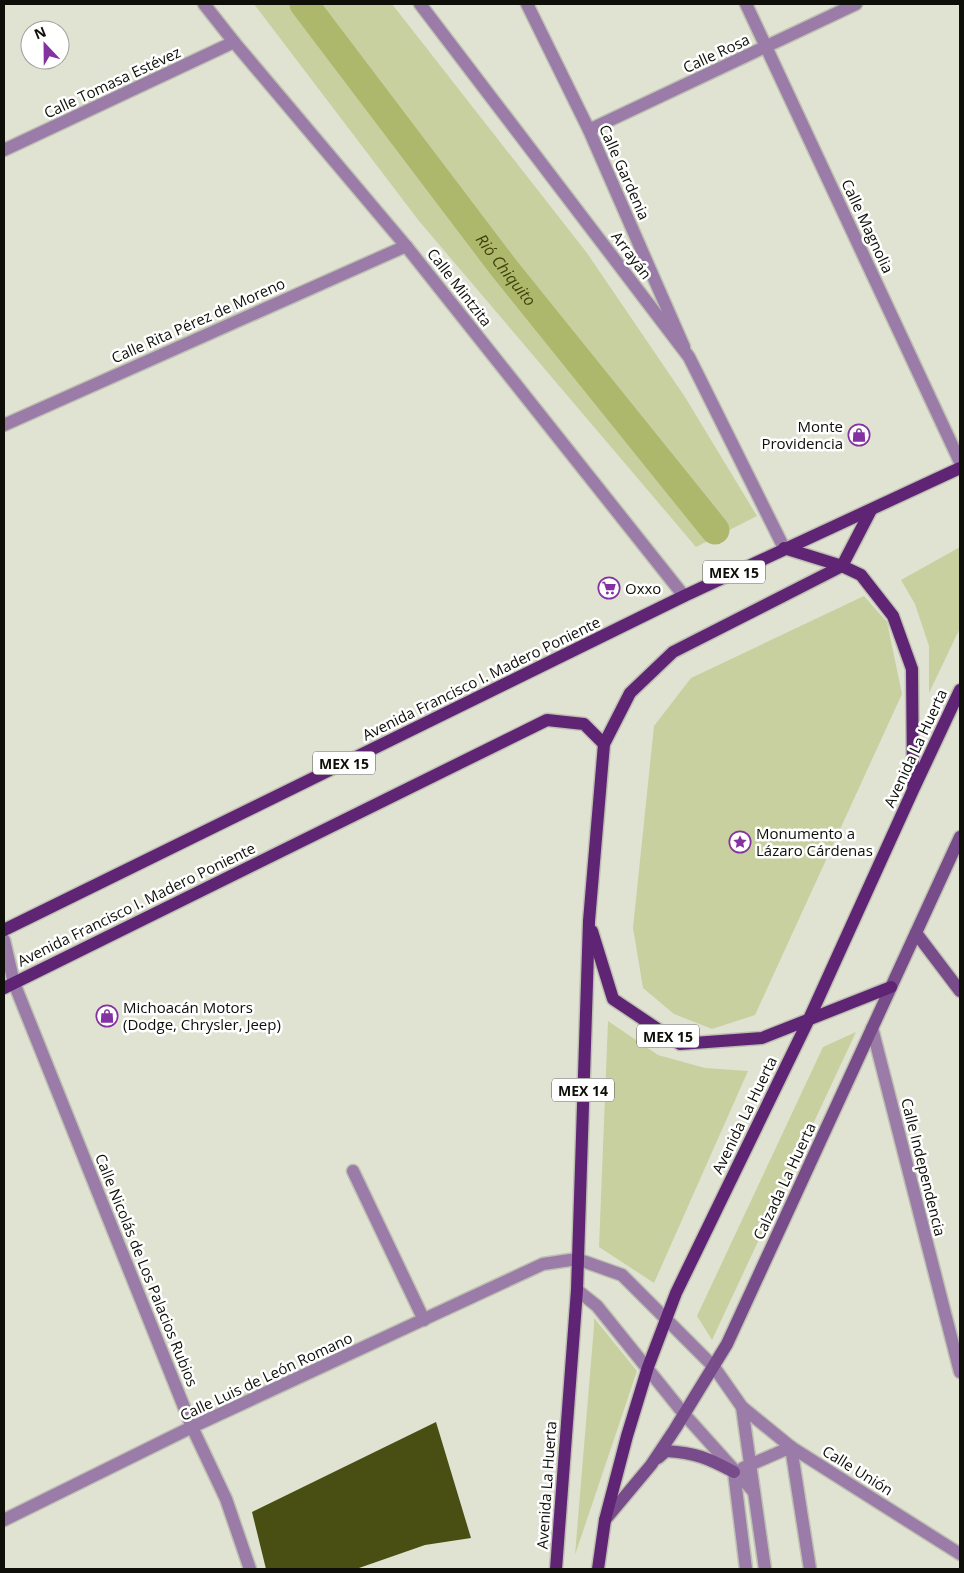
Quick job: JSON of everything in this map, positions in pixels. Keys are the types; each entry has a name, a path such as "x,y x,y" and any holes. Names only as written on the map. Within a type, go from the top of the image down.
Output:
{"main road":[{"name":"MEX 15","path":"784,548 960,468"},
{"path":"604,744 630,692 673,652 842,566 871,510"},
{"name":"Avenida Francisco I. Madero Poniente","path":"4,930 784,548"},
{"path":"784,548 842,566 861,575 893,616 912,670 913,790"},
{"name":"Avenida La Huerta","path":"598,1569 605,1520 627,1436 648,1367 676,1293 809,1019 960,690"},
{"name":"Avenida Francisco I. Madero Poniente","path":"9,985 548,720 584,724 604,744"},
{"name":"Avenida La Huerta","path":"556,1569 577,1290 589,922 604,744"},
{"name":"Calzada La Huerta","path":"605,1520 651,1465 727,1344 960,837"},
{"name":"MEX 15","path":"589,922 613,999 680,1044 762,1038 809,1019"},
{"path":"916,933 960,991"},
{"path":"809,1019 891,987"},
{"path":"651,1465 666,1450 705,1457 734,1472"}],"street":[{"name":"Calle Mintzita","path":"204,4 406,246 684,596"},
{"name":"Arrayán","path":"420,4 689,357 784,548"},
{"name":"Calle Gardenia","path":"527,4 589,130 689,357"},
{"name":"Calle Magnolia","path":"746,4 960,462"},
{"name":"Calle Rosa","path":"589,130 856,4"},
{"name":"Calle Tomasa Estévez","path":"4,150 234,42"},
{"name":"Calle Rita Pérez de Moreno","path":"4,425 406,246"},
{"name":"Calle Nicolás de Los Palacios Rubios","path":"4,940 9,985 192,1427 226,1499 250,1569"},
{"name":"Calle Independencia","path":"872,1028 960,1372"},
{"path":"353,1171 424,1320"},
{"name":"Calle Luis de León Romano","path":"4,1520 192,1427 543,1264 577,1259"},
{"path":"577,1259 622,1275 714,1366 742,1407 765,1569"},
{"path":"577,1290 597,1306 684,1414 734,1472 754,1492"},
{"name":"Calle Unión","path":"742,1407 791,1447 960,1554"},
{"path":"734,1472 791,1447 810,1569"},
{"path":"734,1472 746,1569"}],"green space":[{"path":"254,4 392,4 587,253 685,397 757,516 696,547 419,221"},
{"path":"960,547 960,628 929,693 929,646 915,604 901,580"},
{"path":"864,596 887,622 902,694 755,1015 712,1029 674,1014 643,988 633,928 654,726 691,678"},
{"path":"608,1021 658,1055 705,1068 748,1071 654,1283 599,1247"},
{"path":"856,1032 712,1340 697,1316 823,1047"},
{"path":"594,1318 637,1371 575,1555 594,1326"}],"building":[{"path":"436,1422 471,1538 425,1545 359,1568 266,1569 252,1512"}],"waterway":[{"name":"Rió Chiquito","path":"304,4 504,268 715,530"}],"place":[{"name":"Monte Providencia","path":"859,435"},
{"name":"Oxxo","path":"609,588"},
{"name":"Monumento a Lázaro Cárdenas","path":"740,842"},
{"name":"Michoacán Motors (Dodge, Chrysler, Jeep)","path":"107,1016"}]}
